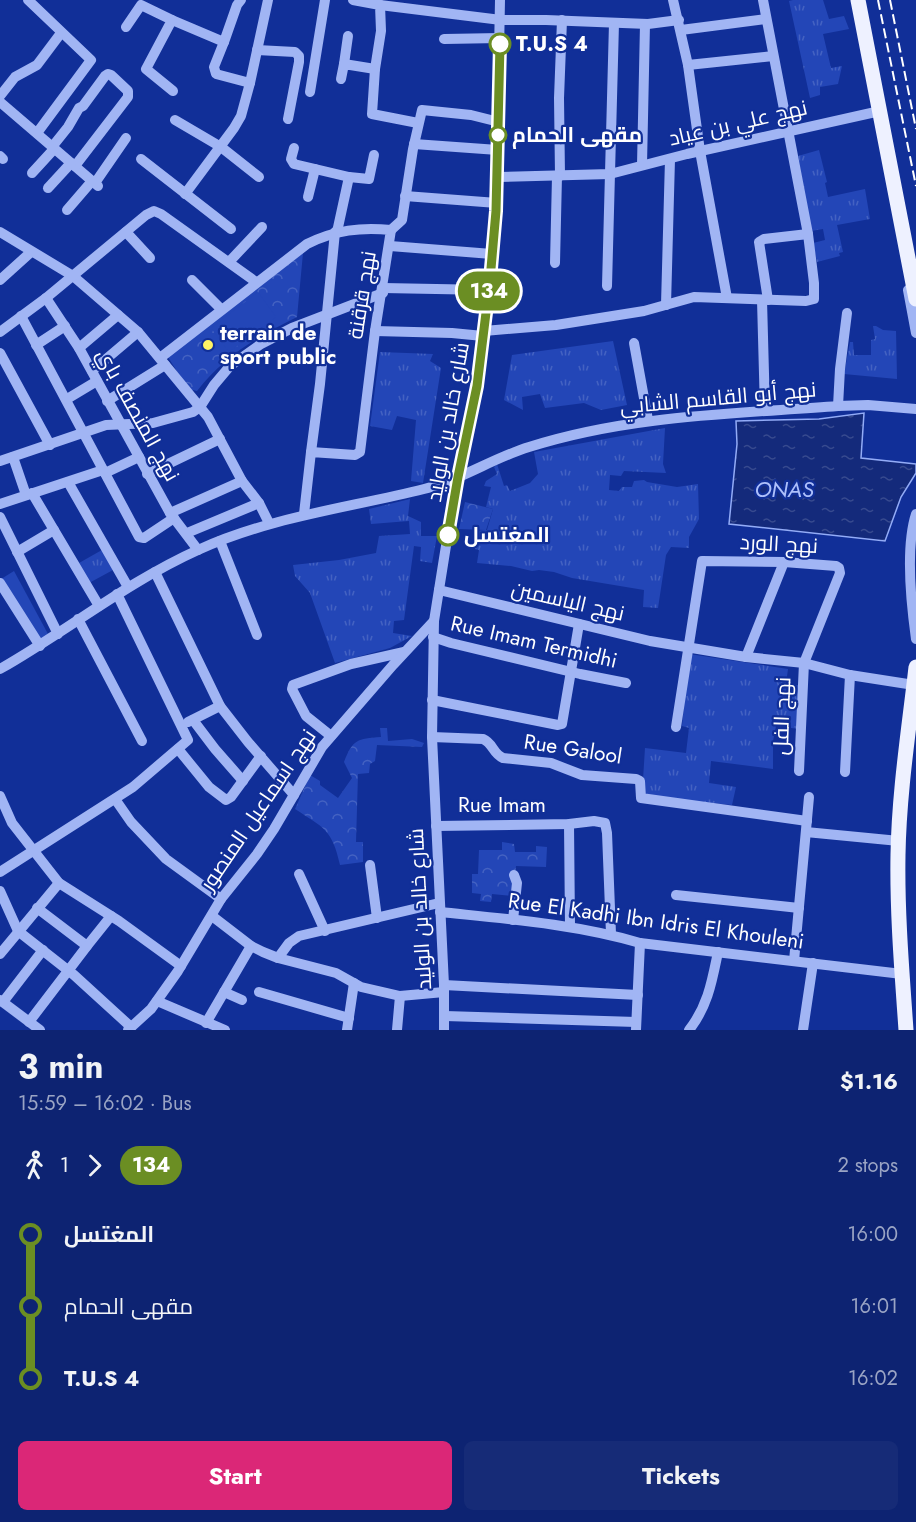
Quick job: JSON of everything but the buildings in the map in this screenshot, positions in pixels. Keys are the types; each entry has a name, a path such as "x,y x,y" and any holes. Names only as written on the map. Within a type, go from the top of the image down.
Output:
{"main road":[{"path":"857,0 877,111 916,299"},
{"path":"868,0 916,249"},
{"path":"906,1030 898,901 898,841 903,773 916,667"},
{"path":"915,1030 907,853 916,746"}],"street":[{"path":"28,0 61,33 89,56 91,62 37,133"},
{"path":"241,0 237,5 214,67 216,74 250,83"},
{"path":"185,194 221,147 241,116 268,0"},
{"path":"310,92 325,0"},
{"path":"353,0 501,20 680,25 766,19"},
{"name":"شارع خالد بن الوليد","path":"444,1030 432,737 433,637 458,477 477,386 489,290 498,177 500,0"},
{"path":"673,0 688,65 700,151 727,298"},
{"path":"375,331 483,334 644,311 689,298 807,301 814,299 808,234 766,19 766,1"},
{"path":"126,27 141,5 224,42"},
{"path":"381,5 381,32 375,69 372,114 418,123"},
{"path":"172,20 146,69 173,91"},
{"path":"555,262 562,20"},
{"path":"607,286 614,23"},
{"path":"642,165 645,24"},
{"path":"0,96 15,77 37,65 61,33"},
{"path":"342,79 348,36"},
{"path":"444,39 500,38"},
{"path":"257,50 295,52 299,56 288,119"},
{"path":"688,65 773,56"},
{"path":"344,64 375,69"},
{"path":"32,173 53,148 79,108 83,106 105,76 111,75 126,89 128,97 73,165 48,188"},
{"path":"0,102 95,183"},
{"path":"391,230 402,220 421,111 424,109 471,115 499,122"},
{"path":"877,111 916,333"},
{"name":"نهج علي بن عياد","path":"498,177 610,174 877,111"},
{"path":"175,120 221,147 259,177"},
{"path":"68,210 95,183 126,138"},
{"path":"414,144 498,150"},
{"path":"294,148 291,159 293,164 349,177 369,179 374,155"},
{"path":"141,159 231,229"},
{"path":"666,305 670,159"},
{"path":"308,197 315,170"},
{"path":"304,514 336,232 349,177"},
{"path":"405,196 496,203"},
{"path":"0,332 46,298 149,213 157,212 256,282"},
{"path":"229,262 262,227"},
{"name":"نهج قرقنة","path":"107,401 162,361 221,309 308,244 336,232 361,228 391,230 375,331 360,452 355,455 311,452"},
{"path":"0,232 73,276 138,332 200,407 242,482 259,503 269,523"},
{"path":"126,232 150,258"},
{"path":"765,411 765,300 759,242 764,239 808,234"},
{"path":"390,246 492,254"},
{"path":"0,280 31,252"},
{"path":"192,279 221,309"},
{"path":"0,461 50,446 112,423 168,420 193,412 200,407 221,376 242,358 278,334 383,291 489,290"},
{"name":"نهج المنصف باي","path":"46,298 80,348 147,474 172,515 198,549"},
{"path":"838,406 847,312"},
{"path":"80,348 118,315"},
{"path":"21,316 140,538 144,538 172,515 242,482"},
{"path":"36,345 65,326"},
{"path":"67,399 95,376 138,332"},
{"path":"634,343 648,420"},
{"path":"0,353 50,446"},
{"name":"نهج أبو القاسم الشابي","path":"0,669 40,646 128,587 198,549 269,523 423,489 529,447 648,420 838,406 868,405 916,409"},
{"path":"147,474 220,440"},
{"path":"13,457 29,494 54,530 99,606"},
{"path":"0,504 104,472 139,458"},
{"path":"68,482 128,587"},
{"path":"187,533 259,503"},
{"path":"916,514 911,547 911,585 916,639"},
{"path":"0,518 58,634"},
{"path":"17,552 54,530"},
{"path":"220,541 257,635"},
{"name":"نهج الورد","path":"687,648 702,561 784,562 836,566 840,570 804,663"},
{"path":"746,657 784,562"},
{"path":"155,572 220,706 294,795"},
{"path":"0,583 40,646"},
{"name":"نهج الياسمين","path":"439,590 687,648 804,663 850,675 914,685"},
{"path":"0,872 133,787 188,740 117,594"},
{"path":"78,620 142,741"},
{"name":"نهج اسماعيل المنصور","path":"135,1027 157,1001 181,966 221,899 263,846 331,736 434,621"},
{"path":"432,700 560,725 563,722 569,672 579,624"},
{"name":"Rue Imam Termidhi","path":"433,637 451,644 626,683"},
{"path":"676,727 687,648"},
{"path":"331,736 306,716 292,685 351,664 405,652"},
{"name":"نهج الفل","path":"799,771 804,663"},
{"path":"846,772 850,675"},
{"path":"181,726 220,706"},
{"path":"193,720 243,781"},
{"name":"Rue Galool","path":"432,737 483,739 490,743 496,754 503,758 551,763 582,775 636,779 640,781 641,798 806,827"},
{"path":"178,749 209,787 224,799 231,797 261,756"},
{"path":"0,796 12,824 59,883 111,916 181,966"},
{"path":"794,961 809,797"},
{"path":"115,799 131,822 166,859 221,899"},
{"name":"Rue Imam","path":"436,826 569,824 582,821 602,821 607,825 611,934"},
{"name":"Rue Imam","path":"569,824 570,927"},
{"path":"806,827 898,841"},
{"path":"370,865 377,918"},
{"path":"299,874 325,930"},
{"path":"513,920 517,884 514,875"},
{"path":"0,954 59,883"},
{"path":"0,891 4,912 18,931 68,969 135,1027"},
{"path":"676,896 800,908"},
{"name":"Rue El Kadhi Ibn Idris El Khouleni","path":"278,958 297,937 377,918 439,907 611,934 640,943 902,974"},
{"path":"37,908 87,946"},
{"path":"29,1022 111,916"},
{"path":"212,916 251,946 278,958 336,973 369,989 400,996 444,989 638,995"},
{"path":"445,1016 636,1026 640,943"},
{"path":"206,1023 251,946"},
{"path":"40,1030 1,1001 43,950"},
{"path":"689,1030 709,996 718,952"},
{"path":"802,1030 813,963"},
{"path":"347,1030 354,983"},
{"path":"225,992 242,1000"},
{"path":"259,992 349,1018"},
{"path":"397,1030 400,996"},
{"path":"157,1001 225,1030"}],"green space":[{"path":"823,0 829,19 844,16 849,29 823,34 831,68 842,66 838,84 820,87 820,95 810,98 789,1"},
{"path":"819,150 827,182 825,183 828,197 865,189 870,219 837,225 843,252 839,253 840,256 817,262 813,243 825,240 823,229 811,231 798,156"},
{"name":"terrain de sport public","path":"303,253 297,317 242,348 219,367 197,391 188,389 168,357"},
{"path":"258,292 276,317 229,352 211,328"},
{"path":"873,326 896,331 897,379 844,374 850,342 853,342 854,355 871,355 871,340 875,339"},
{"path":"613,341 627,405 601,410 584,403 545,408 540,394 522,397 523,410 504,400 512,355"},
{"path":"380,352 433,354 430,361 441,368 423,483 411,481 416,420 397,416 392,430 370,426"},
{"path":"665,428 663,464 666,473 624,471 621,476 610,475 609,490 619,491 622,487 632,487 634,481 644,480 677,487 698,484 699,519 689,537 689,548 671,547 666,555 658,608 643,607 644,590 572,578 554,572 477,563 479,550 475,549 477,540 473,537 473,531 487,530 493,509 486,507 491,487 484,486 486,481 497,474 494,467 497,464 504,486 507,485 510,491 530,483 538,474 534,452"},
{"path":"410,499 408,516 421,522 421,536 437,536 432,563 420,561 421,547 414,546 404,620 394,621 393,633 412,636 390,648 335,663 310,593 295,576 293,565 376,553 379,536 410,534 409,521 371,524 369,509"},
{"path":"465,502 493,509 486,530 459,529"},
{"path":"102,550 113,570 89,583 79,563"},
{"path":"14,571 48,634 41,640 1,579"},
{"path":"689,654 788,669 786,684 807,686 799,729 776,726 773,741 773,769 711,761 709,783 736,787 732,805 642,796 645,748 686,753 689,728 682,726"},
{"path":"380,728 387,728 388,741 412,739 424,743 422,747 377,745 375,761 370,764 369,773 358,774 356,842 363,842 363,862 340,865 330,836 320,826 295,809 310,775 338,798 352,778 344,762 350,749 361,740 381,737"},
{"path":"502,842 514,844 515,852 536,852 536,846 547,847 546,867 516,866 514,896 492,894 491,902 480,901 481,894 472,893 472,874 478,874 479,850 502,850"}],"water":[{"name":"ONAS","path":"864,413 861,458 916,464 916,473 901,497 885,541 729,524 737,444 736,421 819,419"}],"railway":[{"path":"878,0 916,186"},
{"path":"890,0 916,129"}],"bus line":[{"name":"134","path":"448,535 477,386 490,280 496,211 500,44"}],"place":[{"name":"T.U.S 4","path":"500,44"},
{"name":"مقهى الحمام","path":"498,135"},
{"name":"terrain de sport public","path":"208,345"},
{"name":"المغتسل","path":"448,535"}]}
